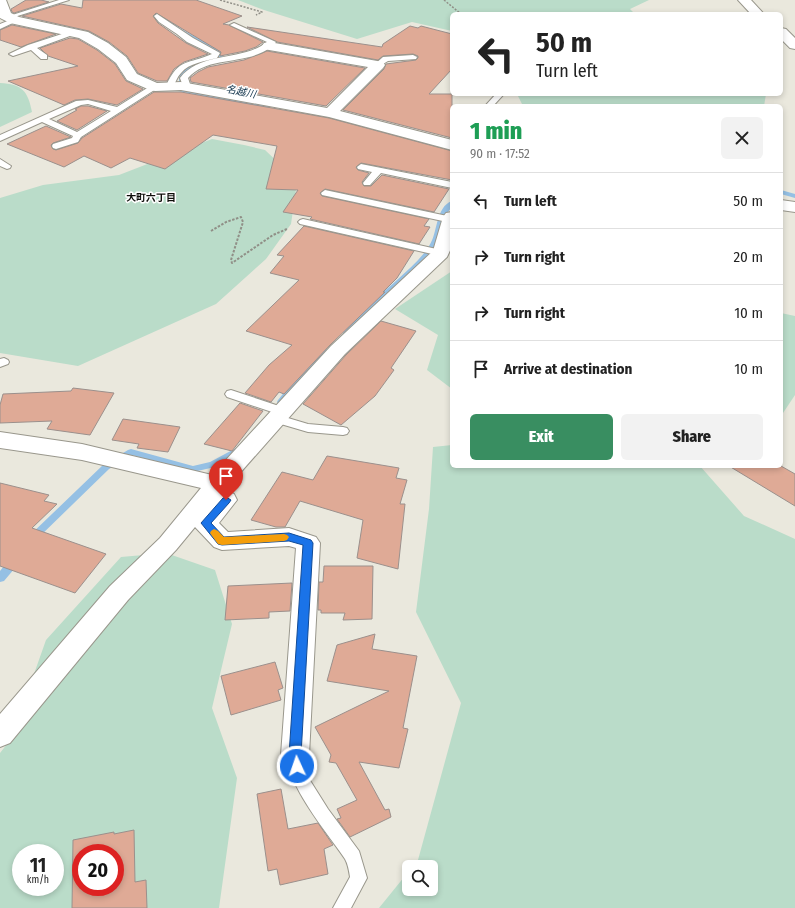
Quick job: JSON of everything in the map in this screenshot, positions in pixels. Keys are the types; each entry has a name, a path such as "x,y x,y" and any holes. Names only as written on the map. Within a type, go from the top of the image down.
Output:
{"street":[{"path":"0,0 4,15 83,35 103,46 121,60 132,77 155,88 170,86 187,87 330,113 450,144"},
{"path":"744,0 756,12"},
{"path":"269,46 378,65"},
{"path":"330,113 378,65"},
{"path":"783,205 795,207"},
{"path":"0,734 119,593 168,544 213,489 338,350 441,253 450,224"},
{"path":"0,440 105,457 213,489 226,500 205,523 222,541 289,537 308,543 295,755"}],"lane":[{"path":"0,27 12,18 66,0"},
{"path":"157,16 161,22 180,32 190,40 216,53 214,56 184,64 172,80 170,86"},
{"path":"187,87 184,78 187,73 195,67 244,56 269,46 272,42 234,25"},
{"path":"12,54 74,33"},
{"path":"31,47 44,57"},
{"path":"378,65 386,58 413,57"},
{"path":"56,146 75,140 78,135 155,88"},
{"path":"491,104 498,96"},
{"path":"0,138 79,103 88,102 118,110"},
{"path":"42,120 78,135"},
{"path":"361,168 450,185"},
{"path":"367,183 378,171"},
{"path":"325,193 450,218"},
{"path":"303,222 441,253"},
{"path":"231,394 308,428 343,431"},
{"path":"295,755 299,776 322,814 353,857 359,878 342,908"}],"path":[{"path":"444,0 459,12"},
{"path":"210,231 226,222 242,217 243,222 231,260 232,263 273,234 303,222"}],"green space":[{"path":"238,0 649,0 630,9 633,12 450,12 450,31 412,22 357,39 264,10"},
{"path":"0,83 14,85 23,90 26,94 32,112 0,127"},
{"path":"518,96 766,96 764,104 522,104"},
{"path":"212,139 265,150 285,169 296,189 291,224 266,259 216,304 78,366 0,353 0,198 43,185 119,175"},
{"path":"450,272 450,387 427,370 438,335 395,309"},
{"path":"783,313 795,316 795,395 783,413"},
{"path":"450,445 450,468 702,468 744,516 795,539 795,908 379,908 402,880 402,896 438,896 438,860 418,860 461,703 416,612 429,509 433,447"},
{"path":"166,553 215,570 232,624 212,708 237,778 219,908 0,908 0,753 11,739 46,640 121,557"}],"building":[{"path":"26,0 41,0 49,2 14,13 12,12 11,9"},
{"path":"83,0 196,0 242,16 223,24 229,25 263,42 256,47 245,51 220,56 221,52 156,13 153,16 158,23 186,43 208,54 184,62 174,69 167,81 157,81 138,73 127,56 109,42 89,31 22,16 61,4 82,8"},
{"path":"12,25 56,34 21,47 0,40 0,30"},
{"path":"410,26 418,28 421,26 450,33 450,71 429,94 450,94 450,96 452,96 452,104 450,104 450,137 343,110 384,69 386,64 416,60 418,56 413,54 383,56 378,60 277,42 247,27 382,47 383,44"},
{"path":"70,38 78,39 97,50 115,64 126,81 143,89 117,105 88,99 75,100 64,105 8,81 78,66 48,56 40,48"},
{"path":"267,51 365,68 326,106 191,82 190,78 208,67 244,60"},
{"path":"154,92 181,92 329,118 450,150 450,180 361,163 356,167 358,170 369,173 362,182 364,186 371,186 382,175 449,189 434,212 325,189 320,193 322,196 429,219 424,226 430,227 419,244 310,219 312,217 283,212 298,190 266,189 277,146 213,135 165,169 130,158 111,168 84,156 64,167 7,144 46,126 71,137 53,143 51,145 53,149 56,150 78,143 82,138"},
{"path":"81,106 88,106 107,111 77,130 57,121 77,110 75,109"},
{"path":"304,226 414,251 397,278 383,292 385,292 330,345 284,394 279,392 271,402 245,393 269,365 292,345 246,331 299,280 270,273 284,256 277,255"},
{"path":"381,321 416,331 391,368 394,370 375,396 341,425 303,404 346,355"},
{"path":"73,388 114,393 90,435 47,429 52,421 0,423 0,405 3,394 71,391"},
{"path":"240,403 263,411 232,451 204,444"},
{"path":"123,419 180,427 168,452 137,448 139,444 112,440"},
{"path":"327,456 399,468 396,478 407,480 400,504 405,504 398,569 357,558 363,520 300,501 285,527 276,527 251,520 282,472 313,480"},
{"path":"783,467 795,474 795,506 732,468"},
{"path":"0,483 49,495 44,501 57,504 32,528 106,554 75,593 0,566"},
{"path":"324,566 373,566 372,619 343,620 345,613 321,613 321,610 318,610 319,582 323,582"},
{"path":"292,583 290,611 269,612 269,618 225,620 228,586"},
{"path":"375,634 372,649 417,656 403,728 408,729 399,768 359,762 385,810 389,809 391,817 350,837 337,819 341,818 337,809 357,800 336,763 329,762 331,755 315,727 389,691 327,681 337,645"},
{"path":"275,662 283,688 278,690 281,700 231,715 221,676"},
{"path":"281,789 288,829 318,823 333,845 324,849 328,874 280,885 277,869 268,871 257,794"},
{"path":"134,830 135,882 146,880 147,908 72,908 72,896 124,896 124,844 73,844 73,840 114,832 114,834"}],"waterway":[{"name":"名越川","path":"143,0 151,4 169,23 218,51 221,56 199,63 182,71 180,90 268,108"},
{"name":"名越川","path":"783,193 795,196"},
{"path":"347,333 358,320 422,261 434,245 444,213 450,206"},
{"path":"281,402 301,377 326,352"},
{"path":"32,538 106,467 131,452 193,469 212,465 238,450"},
{"path":"0,578 16,559"}],"slow traffic":[{"path":"214,533 222,541 284,537"}],"district":[{"name":"大町六丁目","path":"151,197"}],"route":[{"path":"226,500 205,523 222,541 289,537 308,543 302,661 295,755 297,766"}]}
